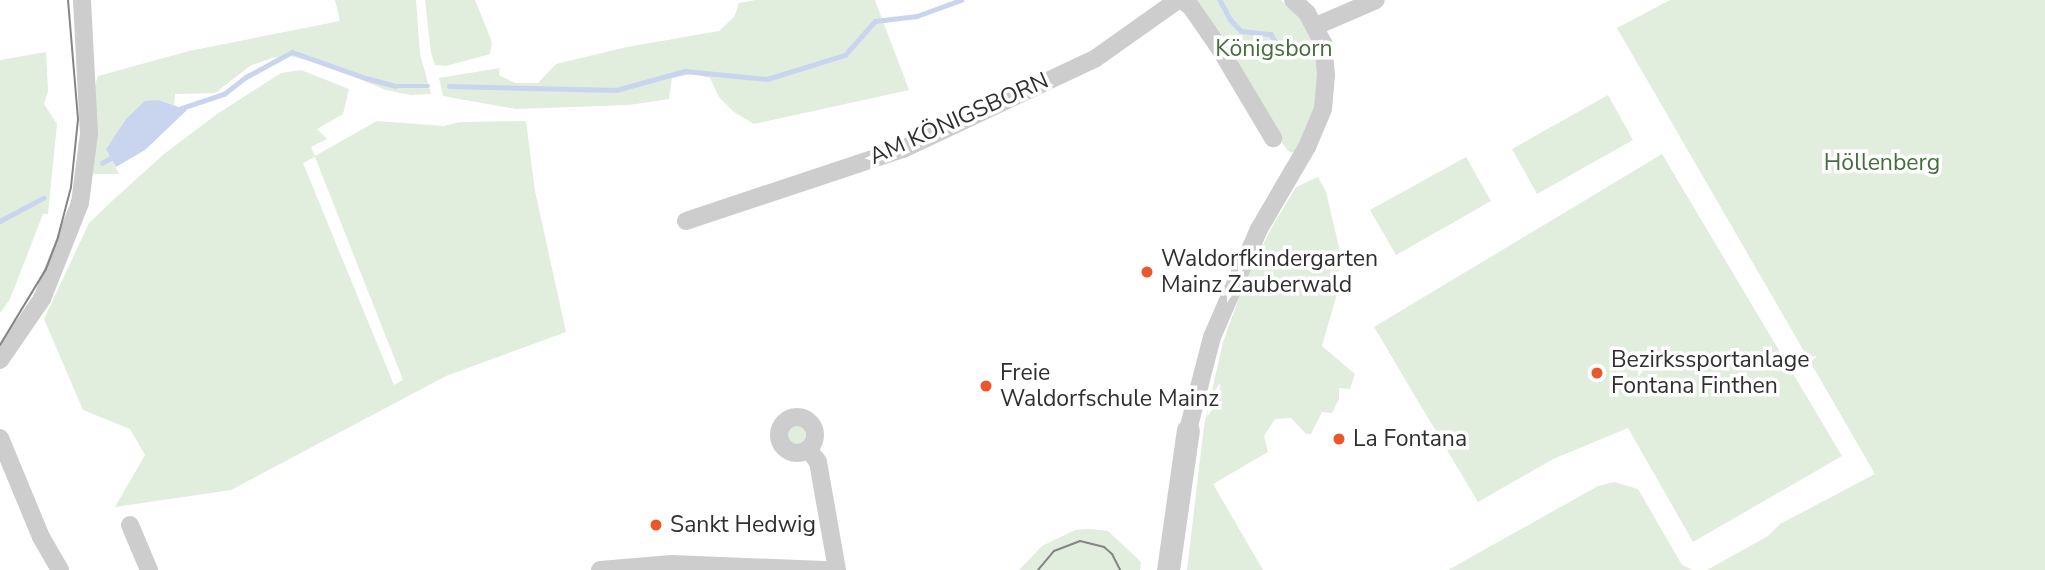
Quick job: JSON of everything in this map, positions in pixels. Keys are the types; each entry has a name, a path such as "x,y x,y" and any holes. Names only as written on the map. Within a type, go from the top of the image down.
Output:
{"street":[{"path":"0,360 42,299 80,203 89,134 82,0"},
{"name":"AM KÖNIGSBORN","path":"686,221 903,149 1096,58 1180,0 1191,7 1240,79 1273,138"},
{"path":"1168,570 1171,533 1188,429 1212,337 1259,229 1320,119 1326,75 1323,43 1316,26 1293,0"},
{"path":"1316,26 1376,0"},
{"path":"0,438 41,537 60,570"},
{"path":"808,449 818,462 837,570"},
{"path":"130,525 149,570"},
{"path":"600,570 708,564 824,570"}],"green space":[{"path":"335,0 416,0 420,54 431,94 411,95 386,90 326,65 290,56 272,58 250,66 215,93 175,94 174,105 159,100 111,158 119,174 92,174 94,88 98,76 189,51 340,21"},
{"path":"425,0 475,0 492,42 490,54 446,66 435,65 431,53"},
{"path":"756,0 875,0 909,90 754,124 734,112 719,97 710,78 693,74 672,78 669,99 629,105 516,109 443,96 439,78 500,68 499,75 515,83 538,83 556,64 627,47 719,31 734,17 739,3"},
{"name":"Königsborn","path":"1192,0 1281,0 1304,22 1315,43 1320,96 1309,126 1294,153 1288,151 1275,133 1276,125"},
{"name":"Höllenberg","path":"1670,0 2045,0 2045,570 1707,570 1768,536 1780,524 1875,474 1617,28"},
{"path":"46,52 48,91 44,104 57,124 48,214 43,214 10,299 0,313 0,60"},
{"path":"301,70 349,89 343,114 317,129 327,139 311,147 315,156 377,121 444,126 460,122 526,121 535,191 566,332 446,376 231,490 115,507 145,455 130,429 83,410 44,319 89,223 164,154 217,114 281,73","holes":["315,157 403,380 394,385 303,163"]},
{"path":"1608,95 1633,140 1537,194 1512,149"},
{"name":"Bezirkssportanlage Fontana Finthen","path":"1662,154 1842,456 1693,542 1628,428 1553,459 1478,502 1374,327"},
{"path":"1466,157 1491,201 1396,255 1370,210"},
{"path":"1318,177 1326,192 1339,247 1339,287 1322,346 1355,374 1350,389 1339,388 1339,399 1332,413 1322,412 1311,434 1306,434 1291,418 1275,419 1264,436 1268,452 1213,484 1263,570 1187,570 1204,426 1223,342 1248,273 1272,227 1296,187"},
{"path":"796,425 803,428 806,435 803,442 796,445 789,442 786,435 789,428"},
{"path":"1614,482 1638,489 1682,565 1693,570 1448,570 1598,486"},
{"path":"1075,530 1108,531 1141,562 1140,570 1019,570 1042,546"}],"water":[{"path":"159,100 187,110 145,150 116,167 106,149 127,118 145,101"}],"waterway":[{"path":"449,86 616,90 685,71 767,79 845,55 875,21 917,16 961,0"},
{"path":"1220,0 1230,19 1241,31 1271,34 1275,41 1274,48"},
{"path":"176,110 224,94 246,77 292,52 395,86 428,86"},
{"path":"102,163 116,155"},
{"path":"0,221 43,198"}],"tram line":[{"path":"0,345 46,269 58,237 71,187 78,119 68,0"},
{"path":"1038,570 1054,551 1080,541 1104,547 1112,554 1120,570"}],"place":[{"name":"Waldorfkindergarten Mainz Zauberwald","path":"1147,272"},
{"name":"Bezirkssportanlage Fontana Finthen","path":"1597,373"},
{"name":"Freie Waldorfschule Mainz","path":"986,386"},
{"name":"La Fontana","path":"1339,439"},
{"name":"Sankt Hedwig","path":"656,525"}]}
